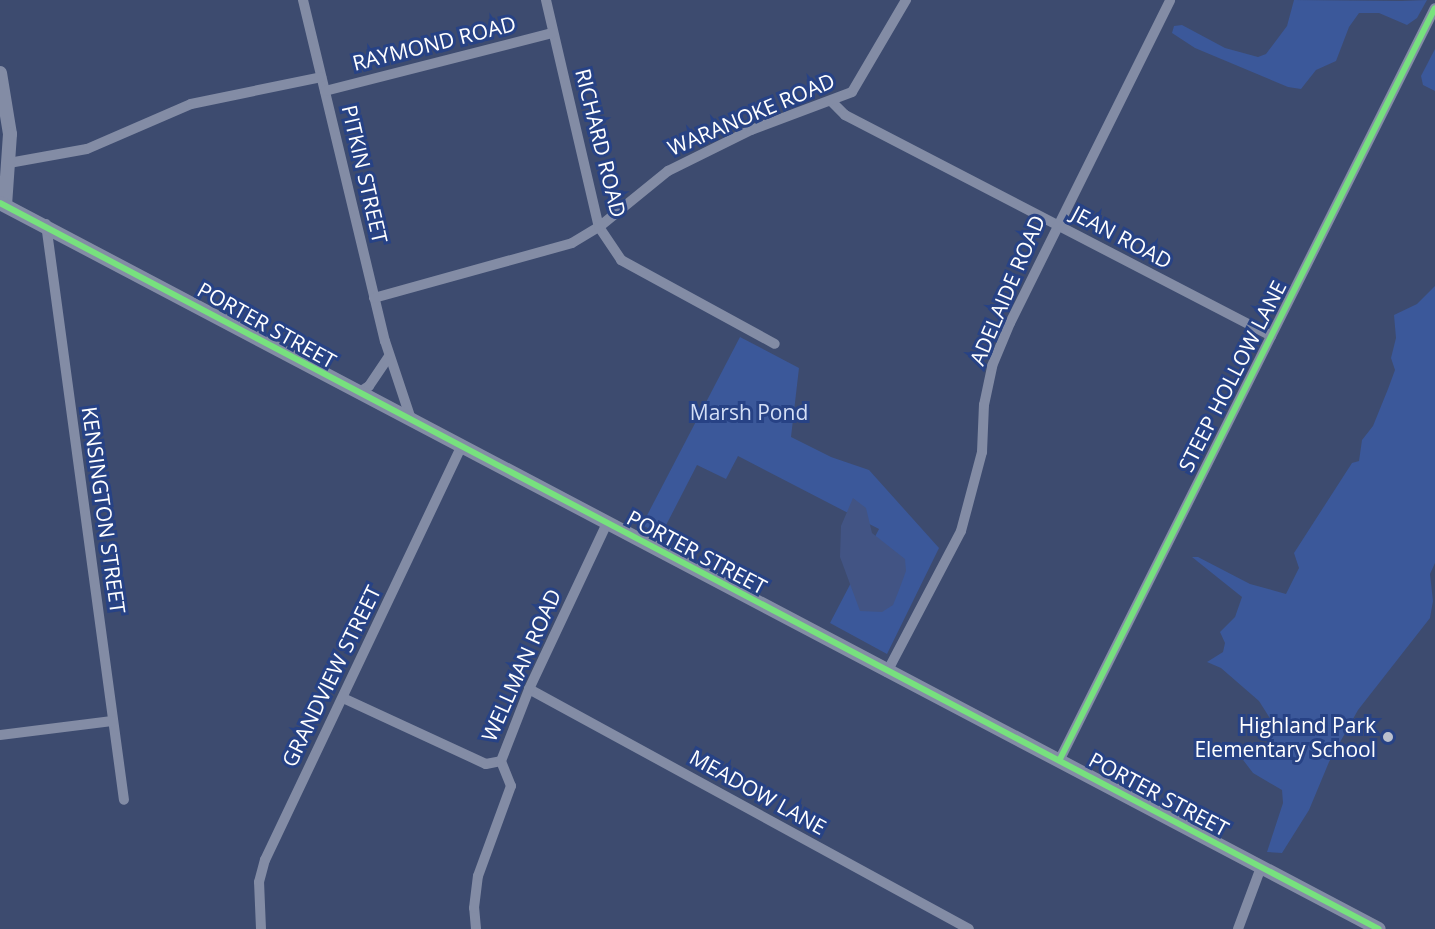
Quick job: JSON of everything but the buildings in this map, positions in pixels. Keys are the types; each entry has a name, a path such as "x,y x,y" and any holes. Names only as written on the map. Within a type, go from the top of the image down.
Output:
{"street":[{"name":"PITKIN STREET","path":"303,0 374,298 389,356 411,420"},
{"name":"RICHARD ROAD","path":"546,0 599,226 621,260 775,344"},
{"name":"WARANOKE ROAD","path":"374,298 572,243 599,226 668,171 751,130 852,92 906,0"},
{"name":"ADELAIDE ROAD","path":"887,672 961,531 982,452 984,405 992,366 1056,224 1170,0"},
{"name":"STEEP HOLLOW LANE","path":"1060,759 1435,8"},
{"name":"RAYMOND ROAD","path":"325,91 554,33"},
{"path":"0,74 9,163 3,204"},
{"path":"9,163 87,149 191,104 321,77"},
{"name":"JEAN ROAD","path":"831,101 845,115 1271,336"},
{"name":"PORTER STREET","path":"3,204 46,224 358,393 462,445 887,672 1060,759 1379,929"},
{"name":"KENSINGTON STREET","path":"46,224 124,800"},
{"path":"358,393 369,386 389,356"},
{"name":"GRANDVIEW STREET","path":"261,929 259,882 265,860 462,445"},
{"name":"WELLMAN ROAD","path":"476,929 474,908 478,876 511,786 501,761 529,689 607,523"},
{"name":"MEADOW LANE","path":"529,689 969,929"},
{"path":"343,698 486,764 501,761"},
{"path":"0,735 112,721"},
{"path":"1238,929 1262,867"}],"green space":[{"path":"1294,0 1427,0 1417,18 1407,25 1379,13 1359,13 1349,27 1336,61 1316,70 1301,89 1288,87 1195,48 1172,33 1174,26 1182,25 1225,48 1258,57 1266,54 1287,26"},
{"path":"1435,49 1435,91 1423,85 1421,76"},
{"path":"1435,286 1435,563 1430,574 1433,601 1430,618 1358,710 1329,762 1309,810 1282,853 1267,852 1283,803 1282,790 1253,773 1234,748 1262,752 1268,744 1271,720 1259,701 1221,668 1207,662 1223,652 1225,643 1220,632 1235,617 1242,597 1192,557 1198,557 1250,584 1286,594 1299,568 1294,553 1352,463 1359,461 1362,440 1373,426 1388,389 1395,370 1391,358 1396,338 1394,315 1417,304"},
{"name":"Marsh Pond","path":"740,337 799,368 791,437 831,457 869,470 939,548 887,654 830,623 879,529 738,456 726,479 697,465 661,535 642,525"}],"shaded area":[{"path":"853,498 866,508 872,533 905,559 906,571 893,605 882,612 860,611 840,557 841,526"}],"cycle path":[{"path":"1060,759 1435,8"},
{"path":"0,203 1379,929"}],"place":[{"name":"Highland Park Elementary School","path":"1388,737"}]}
